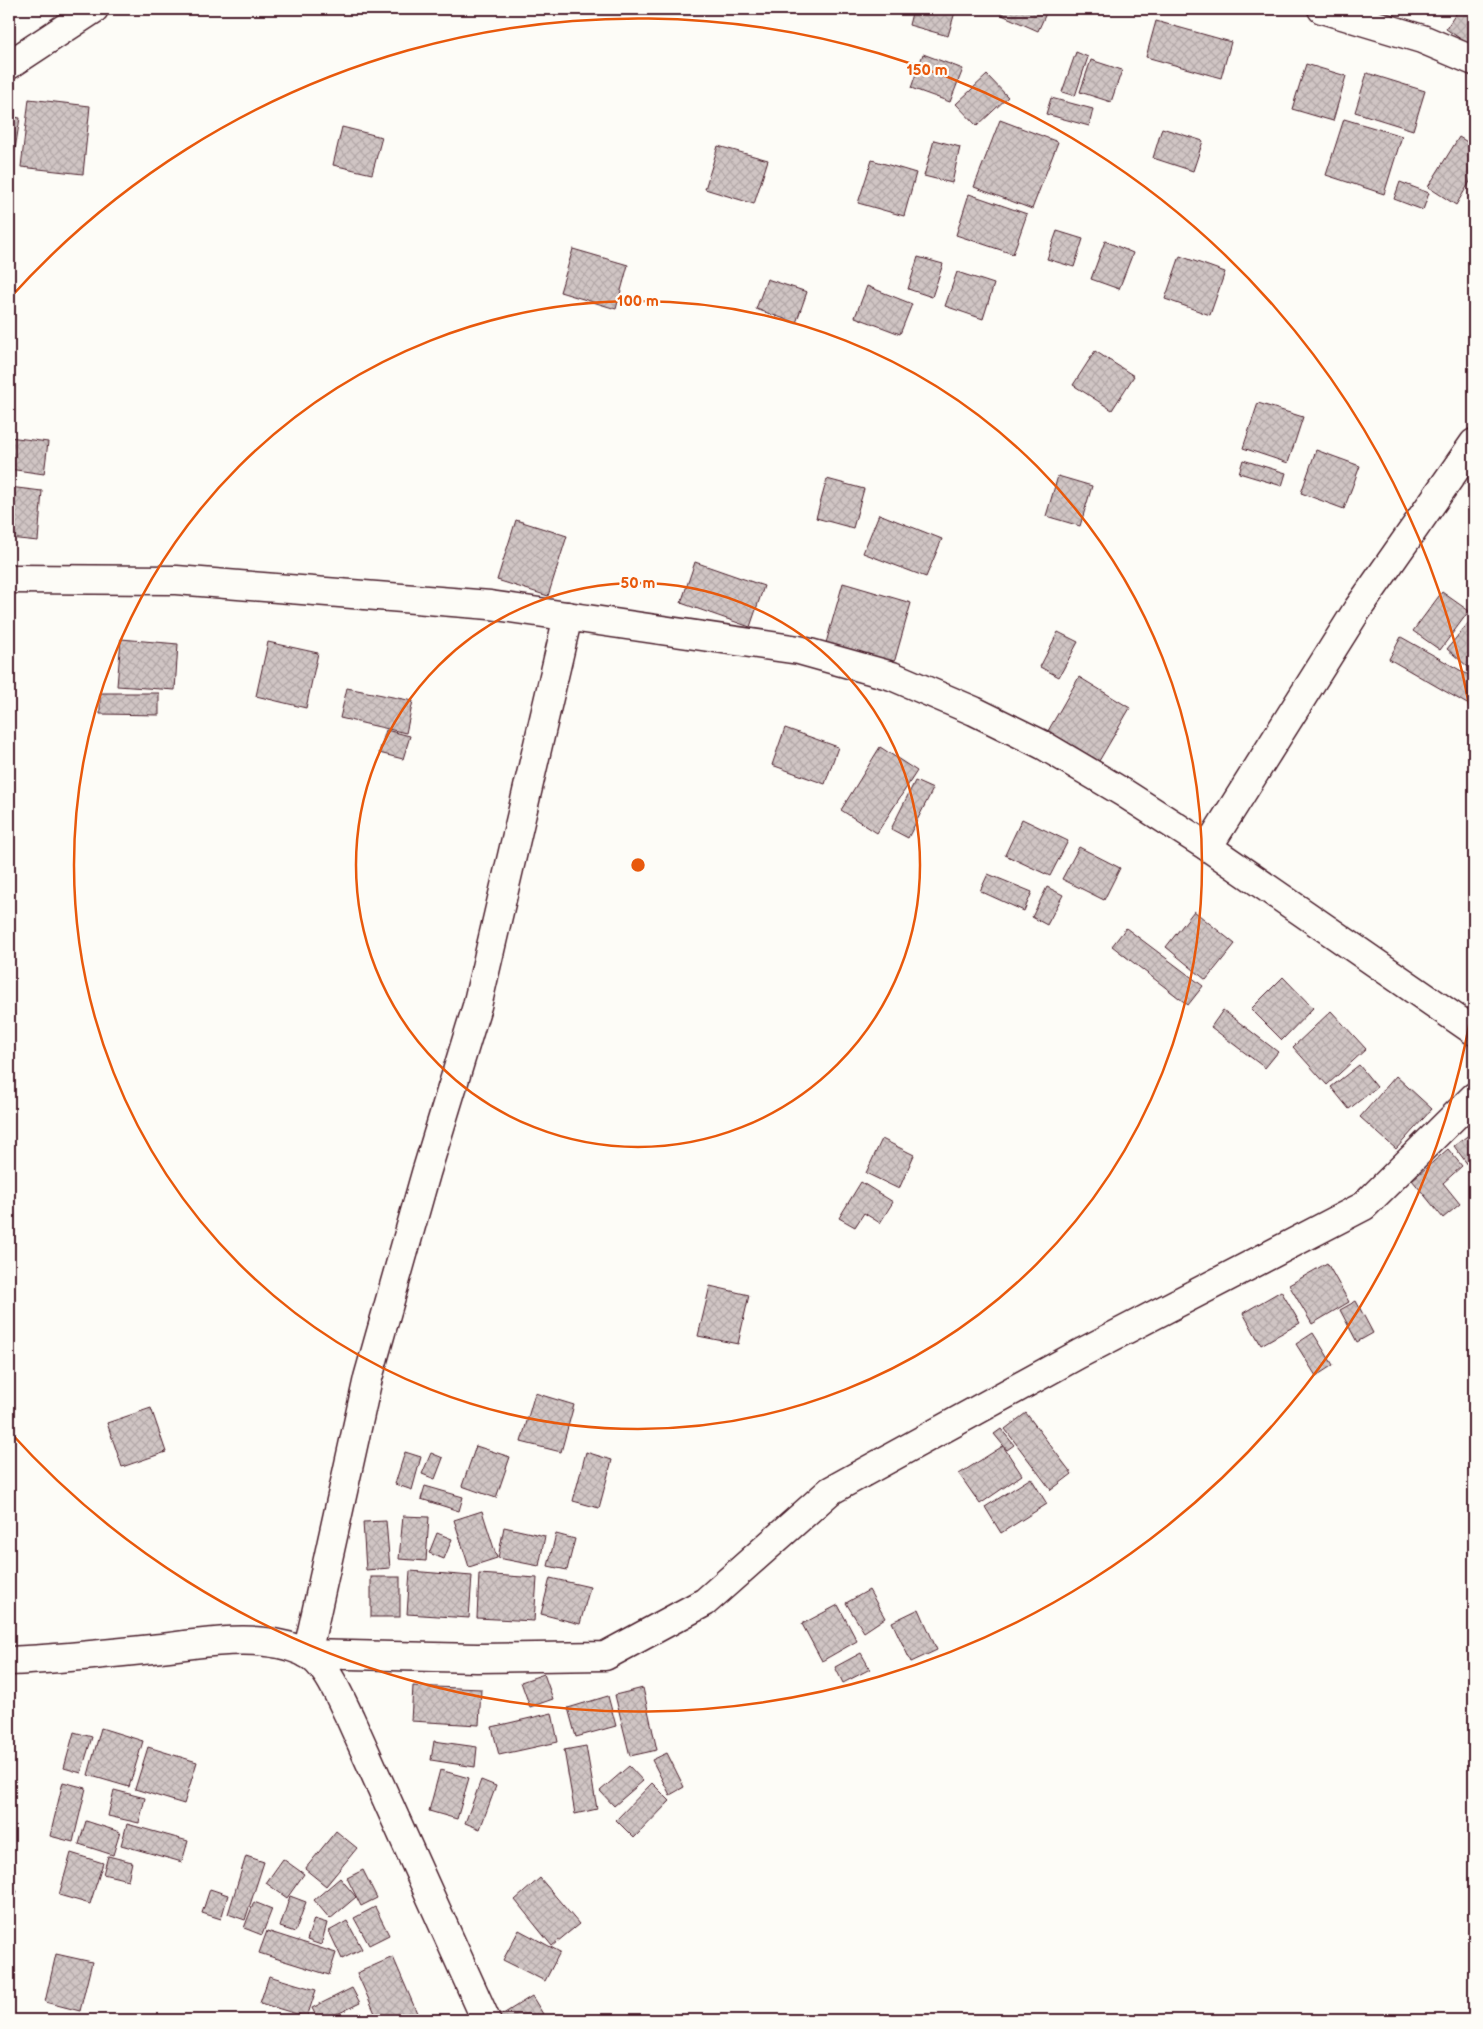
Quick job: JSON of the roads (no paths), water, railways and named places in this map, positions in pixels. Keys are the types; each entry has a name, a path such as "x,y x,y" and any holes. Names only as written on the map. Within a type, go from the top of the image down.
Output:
{"street":[{"path":"9,66 94,9"},
{"path":"1322,9 1422,39 1474,61"},
{"path":"1208,847 1357,610 1474,443"},
{"path":"9,579 176,580 490,605 799,650 892,676 974,711 1043,745 1124,793 1208,847 1474,1031"},
{"path":"307,1654 368,1378 426,1173 477,1006 568,616"},
{"path":"9,1661 43,1660 238,1640 278,1644 307,1654 477,1658 605,1656 705,1602 830,1491 1079,1354 1364,1206 1474,1097"},
{"path":"307,1654 329,1675 486,2020"}]}
